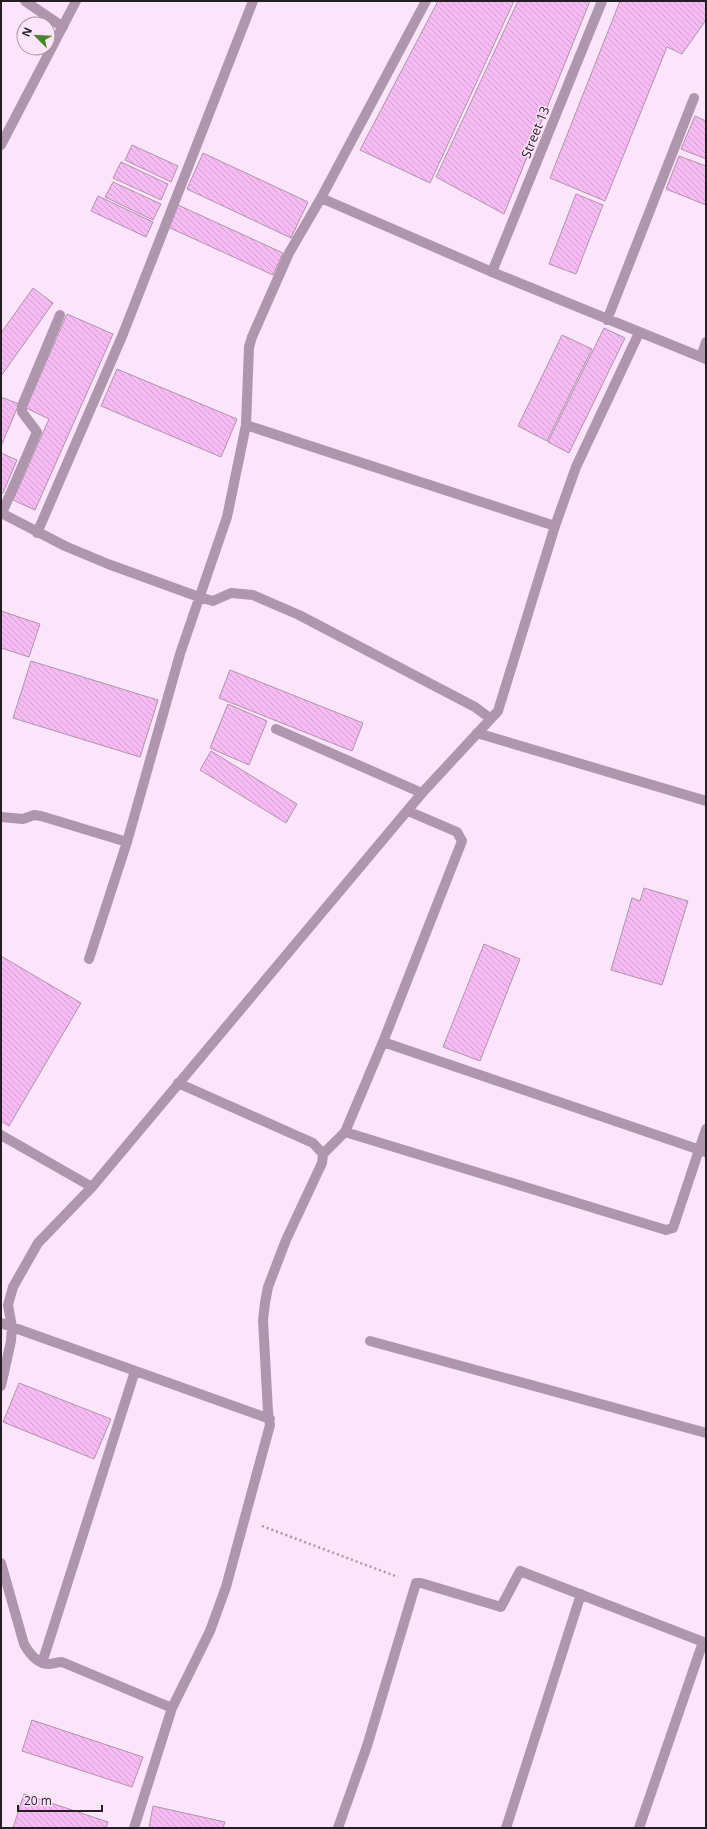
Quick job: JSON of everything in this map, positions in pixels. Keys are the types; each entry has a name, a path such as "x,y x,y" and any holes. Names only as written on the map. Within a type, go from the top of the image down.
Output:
{"street":[{"path":"25,1 63,27"},
{"path":"1,145 76,1"},
{"path":"37,533 123,334 254,1"},
{"path":"89,959 127,842 180,654 227,517 246,425 249,347 252,337 289,253 322,198 426,1"},
{"name":"Street 13","path":"492,272 602,1"},
{"path":"607,320 694,98"},
{"path":"322,198 492,272 703,358 706,342"},
{"path":"60,315 22,406 22,412 37,432 1,513 37,533 108,564 199,597 213,601 231,593 243,593 267,601 299,615 475,707 491,719"},
{"path":"1,1386 9,1353 12,1327 8,1306 10,1296 13,1287 38,1243 92,1188 178,1083 422,793 498,711 555,526 576,467 639,333"},
{"path":"246,425 555,526"},
{"path":"276,729 422,793"},
{"path":"477,733 706,801"},
{"path":"134,1828 172,1708 210,1631 226,1587 270,1425 263,1320 268,1287 286,1240 322,1164 323,1154 345,1132 383,1042 462,841 457,832 408,811"},
{"path":"1,817 23,819 34,815 41,816 127,842"},
{"path":"383,1042 703,1151"},
{"path":"178,1083 313,1142 323,1154"},
{"path":"345,1132 666,1230 671,1230 703,1151 706,1129"},
{"path":"1,1135 92,1188"},
{"path":"1,1323 270,1419"},
{"path":"370,1341 706,1433"},
{"path":"42,1663 135,1372"},
{"path":"1,1563 24,1644 28,1652 42,1663 52,1664 62,1662 172,1708"},
{"path":"338,1828 367,1746 416,1583 421,1583 501,1607 520,1571 705,1643 639,1828"},
{"path":"506,1828 581,1594"}],"path":[{"path":"245,1520 416,1583"}],"building":[{"path":"438,1 514,1 430,183 360,150"},
{"path":"518,1 590,1 504,214 436,177"},
{"path":"620,1 706,1 706,20 682,54 667,47 605,201 550,178"},
{"path":"695,116 706,121 706,159 681,149"},
{"path":"132,145 178,166 171,182 125,160"},
{"path":"203,153 308,202 291,238 187,189"},
{"path":"679,156 706,166 706,205 666,189"},
{"path":"121,162 168,184 161,200 113,178"},
{"path":"113,182 161,204 153,220 105,197"},
{"path":"576,194 603,205 576,274 549,264"},
{"path":"98,196 153,222 146,237 91,211"},
{"path":"178,205 283,253 273,275 168,227"},
{"path":"33,288 53,303 1,376 1,333"},
{"path":"67,314 113,334 35,510 13,500 49,419 26,408"},
{"path":"604,328 625,338 569,453 548,442"},
{"path":"562,335 592,349 547,441 518,426"},
{"path":"117,369 237,419 221,457 101,406"},
{"path":"1,397 19,404 1,446"},
{"path":"1,453 17,460 3,493 1,493"},
{"path":"1,611 40,624 29,657 1,648"},
{"path":"31,661 158,700 140,757 13,718"},
{"path":"230,670 363,723 352,751 219,698"},
{"path":"228,704 267,721 249,765 210,748"},
{"path":"211,751 297,804 286,823 200,770"},
{"path":"644,888 688,901 662,985 611,970 632,898 640,901"},
{"path":"484,944 520,959 480,1061 443,1047"},
{"path":"1,956 81,1003 9,1126 1,1121"},
{"path":"19,1383 111,1419 94,1459 3,1422"},
{"path":"32,1720 143,1757 132,1787 22,1751"},
{"path":"24,1794 108,1822 106,1828 13,1828"},
{"path":"153,1806 225,1822 223,1828 149,1828"}]}
